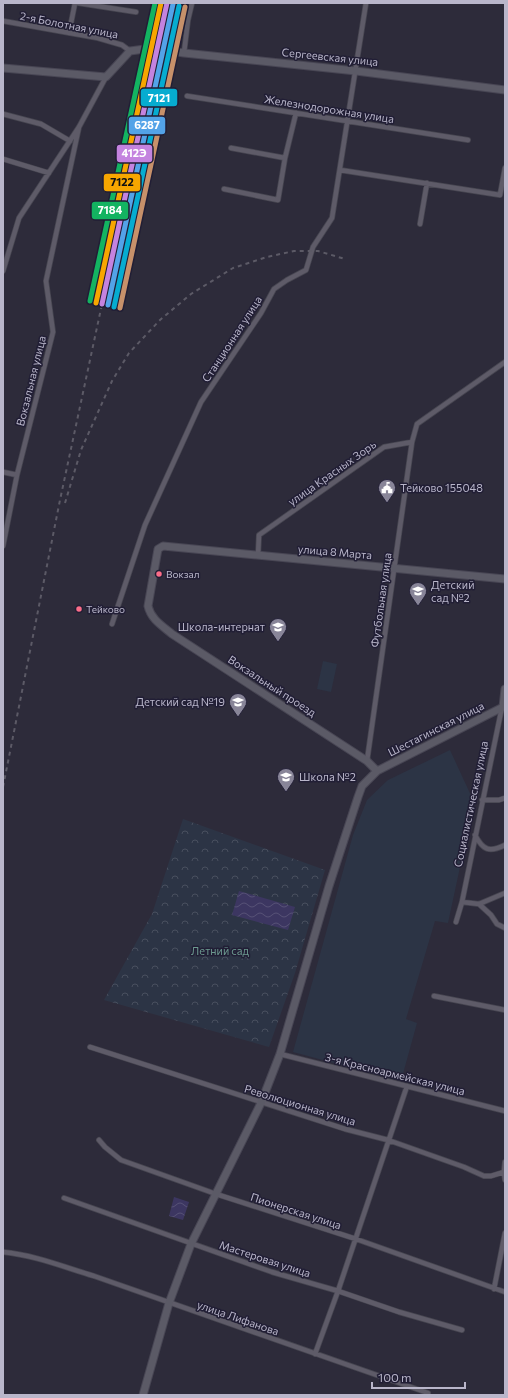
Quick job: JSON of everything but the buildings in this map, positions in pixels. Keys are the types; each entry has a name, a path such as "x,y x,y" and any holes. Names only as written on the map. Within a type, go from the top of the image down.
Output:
{"street":[{"path":"68,33 76,3 136,12"},
{"path":"184,53 188,20 192,3"},
{"name":"Станционная улица","path":"112,624 145,524 201,402 261,313 274,289 306,270 313,247 332,218 366,3"},
{"name":"2-я Болотная улица","path":"3,21 98,38 122,45 130,51"},
{"name":"Сергеевская улица","path":"130,51 152,48 184,53 356,71 505,90"},
{"path":"3,271 19,218 79,127 106,77 130,51"},
{"path":"3,68 106,77"},
{"name":"Железнодорожная улица","path":"187,96 468,140"},
{"path":"224,189 278,200 296,113"},
{"path":"3,114 41,124 70,141"},
{"name":"Вокзальная улица","path":"3,546 17,475 53,332 46,281 79,127"},
{"path":"231,148 286,158"},
{"path":"3,159 49,173"},
{"path":"340,170 500,195 504,180 505,168"},
{"path":"420,224 427,184"},
{"path":"412,442 417,424 505,362"},
{"name":"улица Красных Зорь","path":"258,556 260,535 384,447 412,442"},
{"name":"Футбольная улица","path":"367,761 412,442"},
{"path":"3,472 17,475"},
{"name":"улица 8 Марта","path":"154,620 148,606 157,552 158,549 163,546 505,579"},
{"name":"Вокзальный проезд","path":"154,620 172,634 367,761 377,771"},
{"name":"Социалистическая улица","path":"456,922 462,902 482,800 504,706 505,689"},
{"name":"Шестагинская улица","path":"143,1395 169,1303 191,1244 261,1103 280,1054 329,886 351,815 362,786 377,771 504,706"},
{"path":"482,800 499,800 505,798"},
{"path":"475,834 480,843 487,849 496,850 505,845"},
{"path":"462,902 479,904 505,893"},
{"path":"479,904 491,915 497,924 505,928"},
{"path":"434,996 505,1010"},
{"name":"Революционная улица","path":"90,1047 346,1130 388,1140 464,1167 484,1176 491,1176 504,1172"},
{"name":"3-я Красноармейская улица","path":"280,1054 505,1111"},
{"path":"315,1354 356,1239 407,1086"},
{"name":"Пионерская улица","path":"99,1140 121,1160 216,1194 356,1239 505,1292"},
{"path":"505,1162 505,1180"},
{"name":"Мастеровая улица","path":"64,1198 272,1272 462,1330"},
{"path":"494,1289 505,1233"},
{"name":"улица Лифанова","path":"3,1252 17,1253 42,1259 428,1393"}],"green space":[{"path":"323,661 337,664 331,692 317,689"},
{"path":"450,750 474,802 448,923 435,921 406,1019 417,1023 401,1081 293,1052 353,835 367,800 388,780"},
{"name":"Летний сад","path":"183,819 325,870 295,973 269,1047 104,1000 152,914"}],"water":[{"path":"239,891 295,907 288,930 232,915"},
{"path":"174,1197 189,1202 183,1220 169,1216"}],"railway":[{"path":"65,503 81,450 112,381 129,353 160,320 191,294 233,268 267,257 294,251 318,251 345,259"},
{"path":"3,787 60,500 102,304"}],"transit line":[{"name":"7184","path":"90,301 155,3"},
{"name":"7122","path":"96,303 161,3"},
{"name":"412Э","path":"102,304 167,3"},
{"name":"6287","path":"108,305 173,4"},
{"name":"7121","path":"114,307 179,6"},
{"path":"120,308 185,7"}],"place":[{"name":"Тейково 155048","path":"387,503"},
{"name":"Вокзал","path":"159,574"},
{"name":"Детский сад №2","path":"418,606"},
{"name":"Тейково","path":"79,609"},
{"name":"Школа-интернат","path":"278,642"},
{"name":"Детский сад №19","path":"238,717"},
{"name":"Школа №2","path":"286,792"}]}
